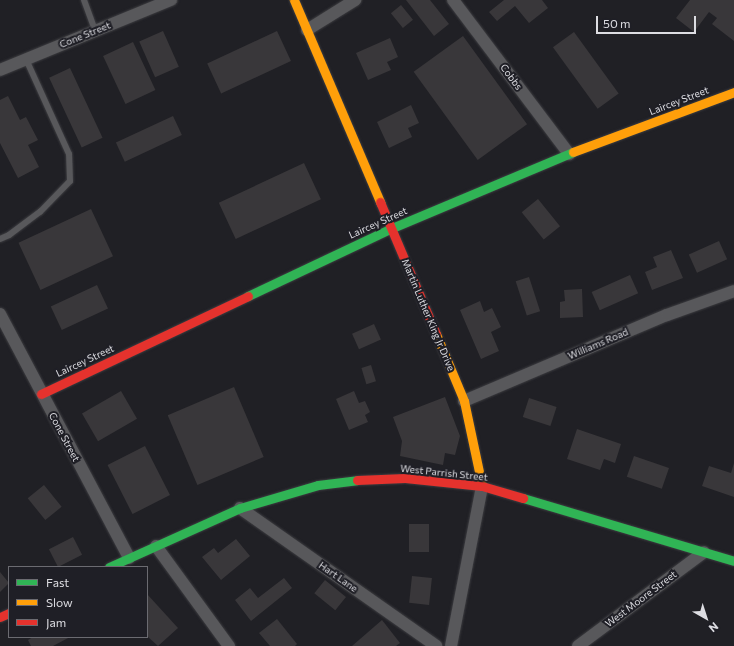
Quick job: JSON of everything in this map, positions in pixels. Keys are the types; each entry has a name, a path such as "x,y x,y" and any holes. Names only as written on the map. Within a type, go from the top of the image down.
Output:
{"street":[{"name":"Cone Street","path":"0,70 171,0"},
{"name":"Martin Luther King Jr Drive","path":"294,0 392,228 464,401 482,486 451,646"},
{"path":"307,30 354,0"},
{"name":"Cobbs","path":"453,0 569,154"},
{"name":"Laircey Street","path":"40,394 392,228 569,154 734,92"},
{"name":"Williams Road","path":"464,401 667,315 734,291"},
{"name":"Cone Street","path":"0,314 40,394 129,558"},
{"name":"West Parrish Street","path":"111,566 240,508 318,485 367,479 405,478 482,486 734,561"},
{"name":"Hart Lane","path":"240,508 436,646"},
{"path":"156,546 229,646"},
{"name":"West Moore Street","path":"578,646 704,552"}],"lane":[{"path":"84,0 95,31"},
{"path":"0,239 10,235 40,212 70,181 69,154 26,59"}],"building":[{"path":"406,0 430,0 449,24 434,36"},
{"path":"504,0 542,0 548,8 529,23 515,6 497,21 489,12"},
{"path":"690,0 734,0 734,41 712,24 717,18 709,12 694,32 676,18"},
{"path":"401,5 413,20 403,28 391,13"},
{"path":"163,31 179,67 155,77 139,42"},
{"path":"277,31 291,61 221,93 207,64"},
{"path":"574,32 619,93 598,109 553,47"},
{"path":"463,36 527,124 478,160 414,72"},
{"path":"390,38 398,57 387,62 391,70 368,80 356,53"},
{"path":"133,42 155,90 125,104 103,56"},
{"path":"70,68 103,138 82,148 49,78"},
{"path":"8,96 20,120 26,117 38,140 28,145 39,167 18,178 0,143 0,100"},
{"path":"411,105 419,123 408,128 412,137 389,148 377,122"},
{"path":"173,116 182,135 125,162 116,143"},
{"path":"304,163 321,199 236,239 219,203"},
{"path":"538,199 560,226 544,239 522,212"},
{"path":"91,209 113,256 40,290 18,243"},
{"path":"719,241 727,259 697,273 689,254"},
{"path":"671,250 683,278 652,290 645,272 657,267 653,257"},
{"path":"630,275 638,293 600,310 592,292"},
{"path":"529,277 540,311 527,316 516,281"},
{"path":"97,285 108,309 62,330 51,307"},
{"path":"582,289 583,317 560,318 560,302 565,301 564,290"},
{"path":"480,301 484,312 492,308 501,327 491,332 499,351 481,359 460,310"},
{"path":"374,324 381,340 359,349 352,334"},
{"path":"371,365 376,381 366,384 361,368"},
{"path":"234,387 264,457 197,485 168,415"},
{"path":"121,391 137,419 98,441 82,414"},
{"path":"354,391 359,403 365,401 370,412 365,415 368,422 349,430 336,399"},
{"path":"445,397 460,436 455,455 445,453 443,465 400,456 402,441 393,417"},
{"path":"529,398 557,407 550,426 523,417"},
{"path":"577,429 621,444 615,463 604,459 600,470 567,459"},
{"path":"145,446 170,495 133,514 108,465"},
{"path":"634,456 669,468 662,489 627,477"},
{"path":"734,463 734,497 702,486 709,466 731,473"},
{"path":"44,485 62,507 45,520 28,498"},
{"path":"409,524 429,524 429,552 409,552"},
{"path":"73,537 82,555 57,566 49,549"},
{"path":"236,539 250,556 221,580 202,557 214,548 218,553"},
{"path":"0,572 8,582 8,584 0,592"},
{"path":"412,576 432,578 429,605 409,603"},
{"path":"284,578 292,588 251,621 235,600 250,588 258,598"},
{"path":"325,580 346,597 335,610 314,593"},
{"path":"148,595 178,628 158,646 148,637"},
{"path":"277,619 297,644 295,646 270,646 259,633"},
{"path":"382,620 400,643 396,646 352,646"},
{"path":"31,638 68,638 53,646 31,646 28,640"}],"traffic: fast":[{"path":"248,296 392,228 573,152"},
{"path":"111,566 240,508 318,485 357,480"},
{"path":"523,498 734,561"}],"traffic: slow":[{"path":"294,0 380,202"},
{"path":"573,152 734,92"},
{"path":"436,334 464,401 482,486"}],"traffic: jam":[{"path":"380,202 436,334"},
{"path":"41,394 248,296"},
{"path":"357,480 405,478 482,486 523,498"},
{"path":"0,617 8,613"}]}
